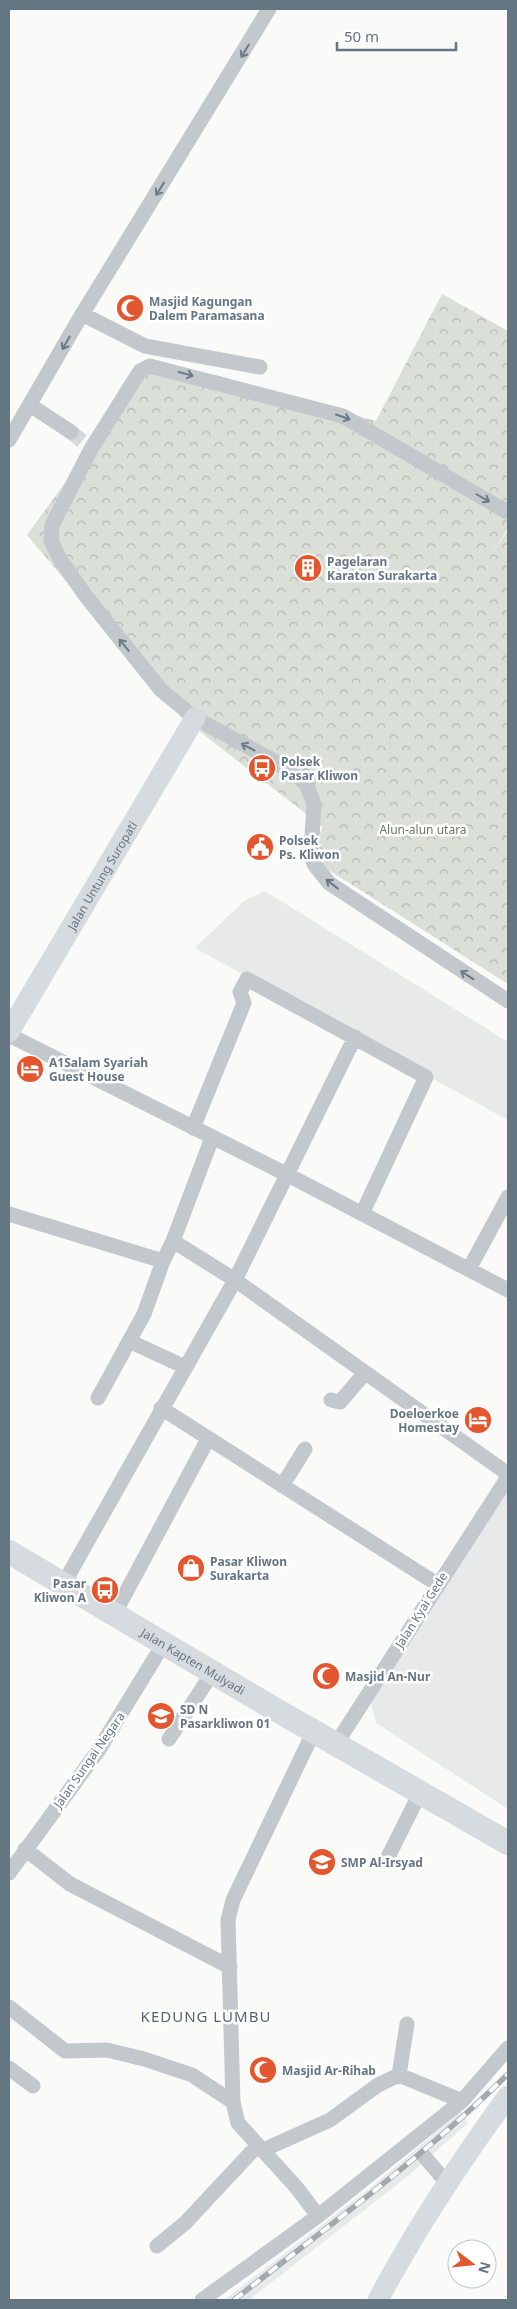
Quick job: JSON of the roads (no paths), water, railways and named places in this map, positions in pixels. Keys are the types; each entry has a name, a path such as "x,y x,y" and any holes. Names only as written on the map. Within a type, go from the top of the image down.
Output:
{"main road":[{"name":"Jalan Kapten Mulyadi","path":"9,1552 508,1843"}],"street":[{"path":"9,440 82,314 270,9"},
{"path":"82,314 145,346 260,367"},
{"path":"508,511 343,416 156,366 146,367 140,371 81,441 50,532 53,547 86,595 161,690 194,718 278,763 306,783 314,804 311,852 314,864 329,883 508,1001"},
{"path":"30,405 81,441"},
{"name":"Jalan Untung Suropati","path":"9,1034 194,718"},
{"path":"192,1128 244,1003 240,992 247,979 426,1077 362,1214"},
{"path":"9,1034 288,1175 508,1290"},
{"path":"64,1583 161,1408 235,1280 355,1037"},
{"path":"98,1398 144,1314 212,1138"},
{"path":"469,1269 508,1197"},
{"path":"9,1214 163,1261"},
{"path":"173,1241 235,1280 508,1475"},
{"path":"129,1341 185,1367"},
{"path":"331,1400 340,1402 365,1373"},
{"path":"161,1408 437,1584"},
{"path":"115,1613 208,1439"},
{"path":"282,1486 305,1449"},
{"name":"Jalan Kyai Gede","path":"336,1744 508,1475"},
{"name":"Jalan Sungai Negara","path":"9,1874 98,1751 164,1643"},
{"path":"169,1739 213,1672"},
{"path":"314,1731 233,1900 228,1920 233,2102 238,2123 318,2216"},
{"path":"388,1857 420,1793"},
{"path":"26,1849 70,1884 230,1967"},
{"path":"9,2007 65,2051 107,2050 163,2065 192,2075 233,2102"},
{"path":"398,2074 407,2024"},
{"path":"202,2300 318,2216 462,2101 508,2048"},
{"path":"9,2068 33,2086"},
{"path":"398,2074 462,2101"},
{"path":"157,2246 185,2224 260,2147 330,2120 378,2085 398,2074"},
{"path":"378,2300 404,2251 446,2182 508,2096"},
{"path":"424,2156 446,2182"}],"tunnel":[{"path":"71,432 82,441"}],"railway":[{"path":"234,2300 409,2163 476,2105 508,2074"}],"place":[{"name":"Masjid Kagungan Dalem Paramasana","path":"130,308"},
{"name":"Pagelaran Karaton Surakarta","path":"308,568"},
{"name":"Polsek Pasar Kliwon","path":"262,768"},
{"name":"Polsek Ps. Kliwon","path":"260,847"},
{"name":"A1Salam Syariah Guest House","path":"30,1069"},
{"name":"Doeloerkoe Homestay","path":"478,1420"},
{"name":"Pasar Kliwon Surakarta","path":"191,1568"},
{"name":"Pasar Kliwon A","path":"105,1590"},
{"name":"Masjid An-Nur","path":"326,1676"},
{"name":"SD N Pasarkliwon 01","path":"161,1716"},
{"name":"SMP Al-Irsyad","path":"322,1862"},
{"name":"Masjid Ar-Rihab","path":"263,2070"}],"district":[{"name":"KEDUNG LUMBU","path":"206,2016"}],"park label":[{"name":"Alun-alun utara","path":"423,829"}]}
